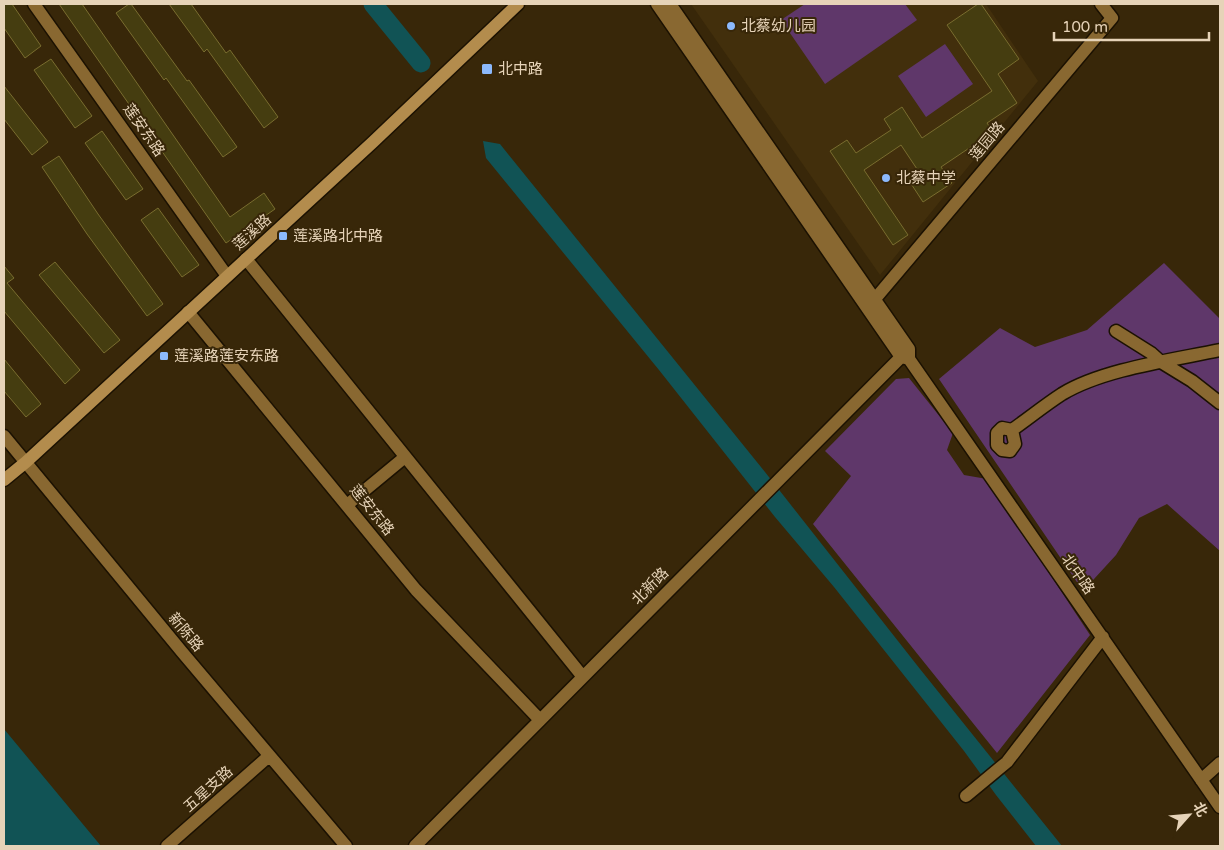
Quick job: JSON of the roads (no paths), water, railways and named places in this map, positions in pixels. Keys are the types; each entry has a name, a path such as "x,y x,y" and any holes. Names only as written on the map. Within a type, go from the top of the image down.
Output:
{"main road":[{"name":"莲溪路","path":"4,480 26,462 366,149 518,4"}],"street":[{"name":"莲安东路","path":"34,4 228,276"},
{"name":"北中路","path":"657,4 906,355 1220,807"},
{"name":"北中路","path":"670,4 875,299 906,355"},
{"name":"莲园路","path":"875,299 1112,18 1101,4"},
{"path":"246,259 583,677"},
{"name":"莲安东路","path":"188,312 433,609 540,720"},
{"path":"1116,332 1151,353 1220,403"},
{"path":"978,458 997,445 1002,450 1010,451 1015,444 1012,430 1063,394 1100,377 1220,350"},
{"name":"北新路","path":"415,846 756,502 778,483 906,355"},
{"name":"新陈路","path":"4,436 346,846"},
{"path":"347,505 405,457"},
{"path":"966,796 1002,768 1103,637"},
{"name":"五星支路","path":"167,846 269,756"},
{"path":"1201,780 1220,763"}],"water":[{"path":"364,4 383,4 419,48 419,62 408,59"},
{"path":"483,141 500,144 765,472 1062,846 1036,846 964,751 834,587 775,517 659,370 486,158"},
{"path":"4,729 101,846 4,846"}],"waterway":[{"path":"373,4 421,63"}],"place":[{"name":"北蔡幼儿园","path":"731,26"},
{"name":"北中路","path":"487,69"},
{"name":"北蔡中学","path":"886,178"},
{"name":"莲溪路北中路","path":"283,236"},
{"name":"莲溪路莲安东路","path":"164,356"}]}
